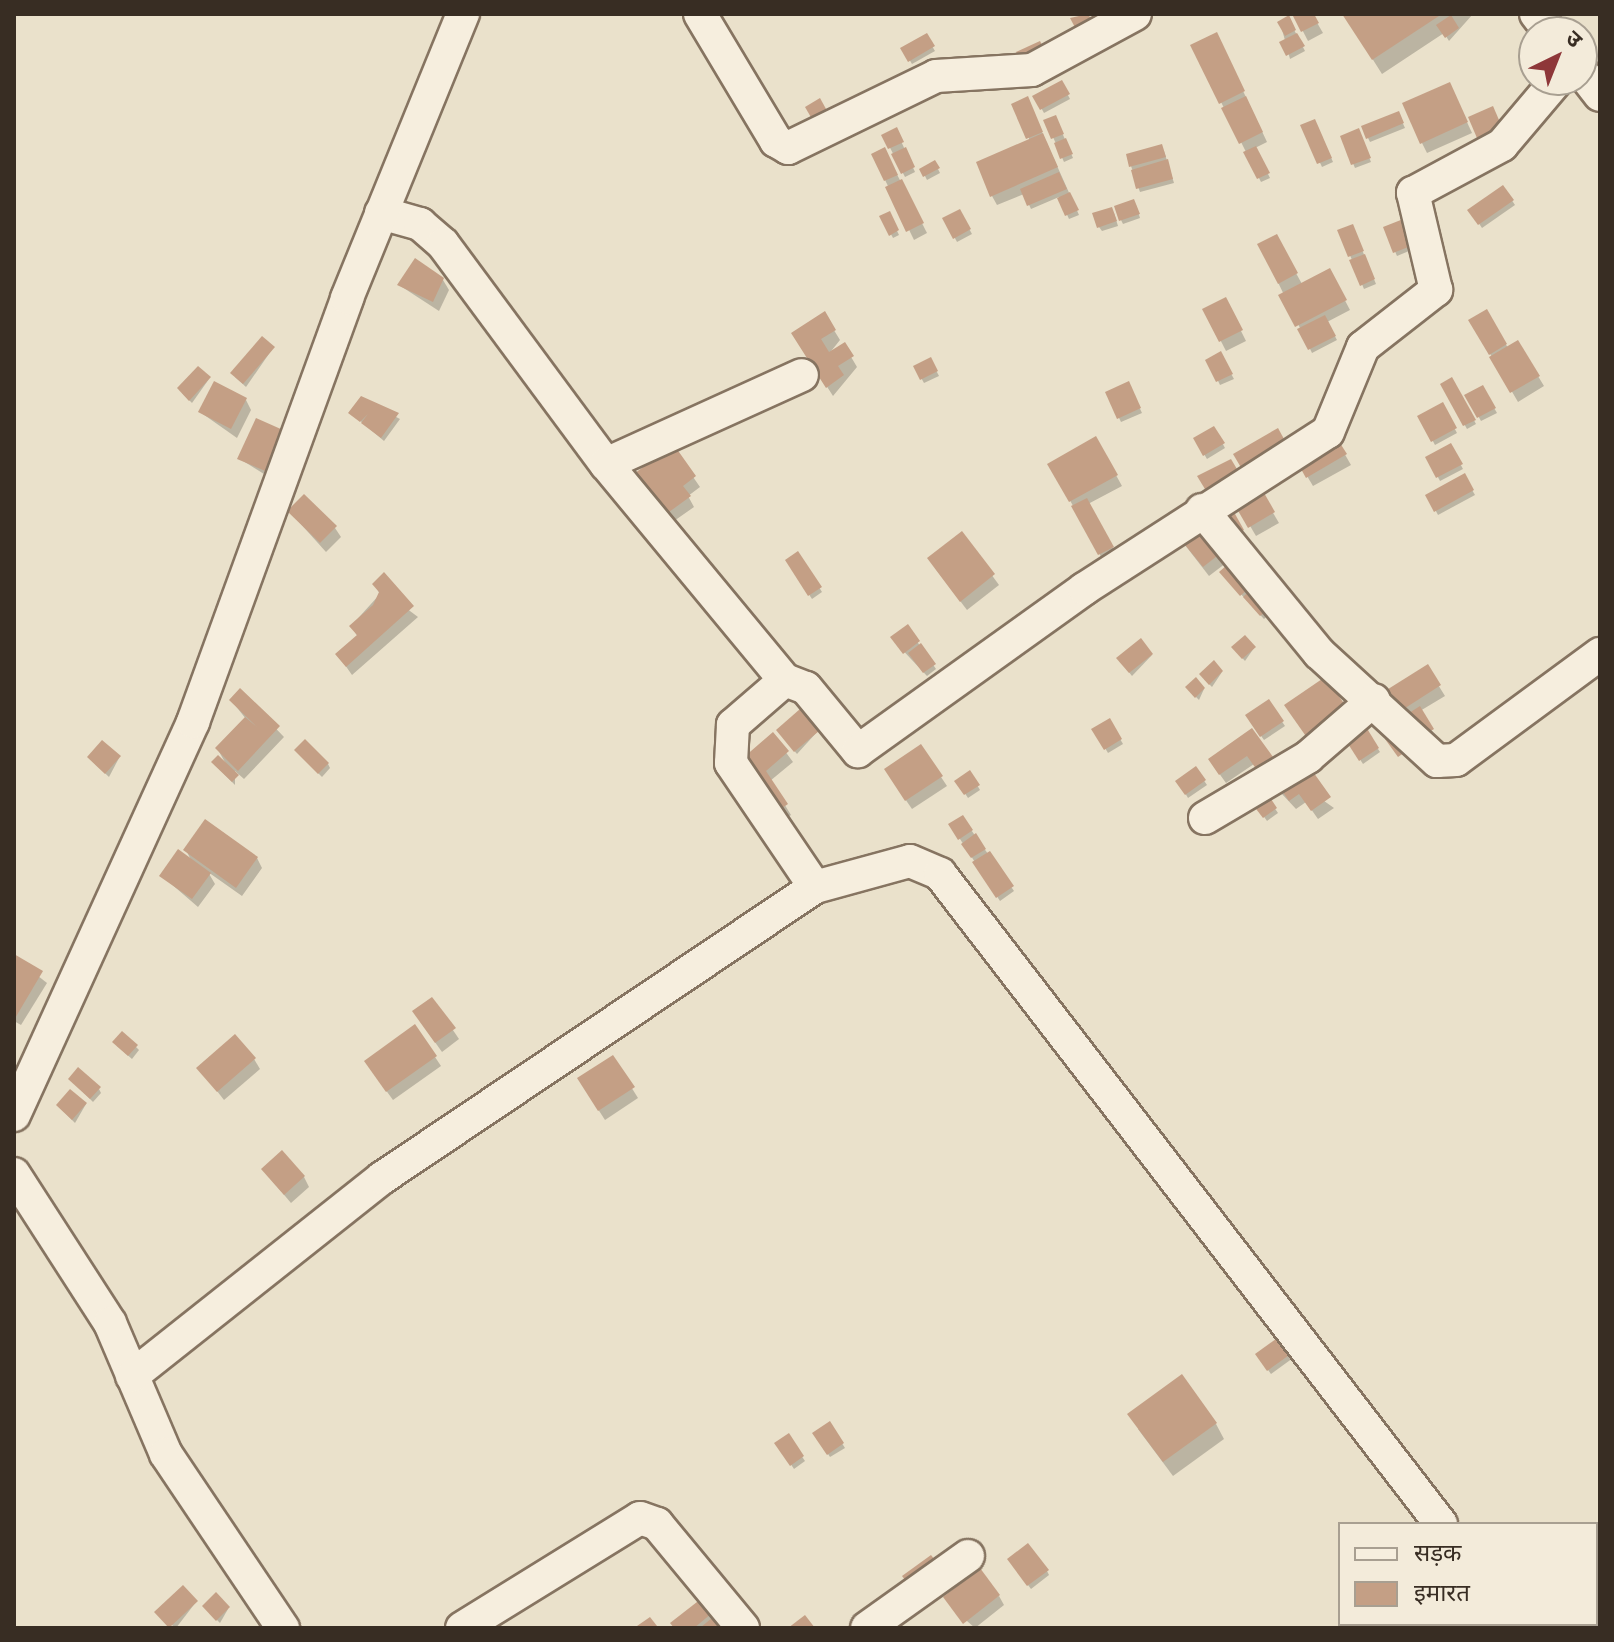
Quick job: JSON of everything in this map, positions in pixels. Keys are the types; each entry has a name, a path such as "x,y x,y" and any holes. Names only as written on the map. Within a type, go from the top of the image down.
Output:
{"street":[{"path":"14,1115 193,722 381,213 463,14"},
{"path":"700,14 776,141 788,148 936,76 1032,70 1135,14"},
{"path":"381,213 420,224 443,244 606,464 785,680 806,688 858,751 1202,510 1336,427 1363,347 1436,290 1413,193 1502,145 1543,96"},
{"path":"606,464 802,375"},
{"path":"1202,510 1319,653 1374,700 1427,754 1456,760 1600,654"},
{"path":"785,680 733,725 731,763 815,887"},
{"path":"1205,818 1308,757 1374,700"},
{"path":"132,1376 382,1178 815,887 910,861 940,874 1439,1522"},
{"path":"14,1174 89,1284 166,1454 283,1628"},
{"path":"462,1628 640,1518 657,1524 743,1628"},
{"path":"867,1628 968,1556"}],"building":[{"path":"1088,14 1095,26 1079,35 1070,18"},
{"path":"1292,14 1314,14 1319,23 1301,32"},
{"path":"1342,14 1442,14 1372,60"},
{"path":"1289,15 1296,30 1285,36 1277,22"},
{"path":"1451,15 1459,28 1445,38 1436,25"},
{"path":"1217,32 1245,91 1219,104 1190,45"},
{"path":"927,33 935,46 908,62 900,48"},
{"path":"1297,33 1305,46 1286,56 1279,42"},
{"path":"1040,41 1048,57 1025,69 1016,52"},
{"path":"1062,80 1070,94 1040,110 1032,96"},
{"path":"1450,82 1468,122 1420,144 1402,103"},
{"path":"1028,96 1043,132 1026,139 1011,104"},
{"path":"1246,96 1263,132 1239,144 1221,108"},
{"path":"820,98 831,118 816,126 805,107"},
{"path":"1493,106 1502,127 1477,138 1468,117"},
{"path":"1399,111 1404,123 1366,139 1361,126"},
{"path":"1056,115 1064,134 1051,139 1043,120"},
{"path":"1315,119 1332,158 1317,164 1300,125"},
{"path":"897,127 904,142 888,149 881,135"},
{"path":"1359,128 1371,158 1351,165 1340,136"},
{"path":"1043,133 1058,167 990,197 976,162"},
{"path":"1066,138 1073,154 1060,159 1054,143"},
{"path":"1162,144 1166,157 1129,167 1126,154"},
{"path":"1256,146 1270,173 1257,179 1243,152"},
{"path":"885,147 898,175 884,181 871,154"},
{"path":"906,147 915,167 901,174 891,154"},
{"path":"1168,159 1173,179 1136,189 1131,170"},
{"path":"935,160 940,168 923,177 919,169"},
{"path":"1059,172 1067,189 1027,206 1020,189"},
{"path":"902,179 924,223 906,232 885,187"},
{"path":"1503,185 1514,200 1478,225 1467,210"},
{"path":"1070,192 1079,210 1065,216 1057,198"},
{"path":"1134,199 1140,214 1119,221 1114,206"},
{"path":"1112,207 1117,221 1097,228 1092,213"},
{"path":"960,209 971,229 953,239 942,218"},
{"path":"890,211 899,230 889,236 879,216"},
{"path":"1411,216 1421,242 1393,253 1383,227"},
{"path":"1353,224 1364,251 1348,257 1337,230"},
{"path":"1277,234 1298,273 1278,284 1257,244"},
{"path":"1365,254 1375,279 1360,286 1349,260"},
{"path":"415,258 444,278 433,302 397,285"},
{"path":"1330,268 1347,300 1295,327 1278,295"},
{"path":"1226,297 1243,330 1219,342 1202,309"},
{"path":"1487,309 1507,344 1489,355 1468,320"},
{"path":"825,311 836,330 821,339 829,352 845,342 854,356 838,366 844,375 826,388 791,333"},
{"path":"1325,315 1336,336 1308,350 1297,329"},
{"path":"262,336 275,347 243,384 230,373"},
{"path":"1518,340 1540,376 1510,393 1489,357"},
{"path":"1221,351 1233,374 1216,382 1205,360"},
{"path":"931,357 938,371 920,380 913,366"},
{"path":"198,366 211,377 189,401 177,388"},
{"path":"1452,377 1476,420 1463,426 1440,384"},
{"path":"214,381 247,398 231,429 198,412"},
{"path":"1129,381 1141,408 1117,419 1105,392"},
{"path":"1483,385 1496,408 1477,418 1464,395"},
{"path":"361,396 399,413 381,438 361,423 368,414 360,422 348,413"},
{"path":"1443,402 1457,428 1431,442 1417,416"},
{"path":"256,418 292,434 275,475 237,459"},
{"path":"1214,426 1225,443 1203,456 1193,438"},
{"path":"1278,428 1290,450 1246,476 1233,454"},
{"path":"1096,436 1118,475 1069,502 1047,464"},
{"path":"1336,437 1347,454 1306,478 1296,460"},
{"path":"1451,443 1463,464 1436,478 1425,457"},
{"path":"674,445 696,476 683,486 691,496 658,520 628,478"},
{"path":"1231,459 1244,481 1208,494 1197,476"},
{"path":"1465,473 1474,490 1434,512 1425,495"},
{"path":"1260,486 1275,512 1248,528 1233,502"},
{"path":"304,494 337,526 320,543 287,511"},
{"path":"1087,498 1114,547 1098,555 1071,506"},
{"path":"1230,505 1244,530 1228,539 1214,514"},
{"path":"1201,516 1226,549 1203,567 1177,535"},
{"path":"962,531 995,574 960,602 927,558"},
{"path":"798,551 822,587 808,596 785,560"},
{"path":"1234,559 1255,583 1240,596 1219,572"},
{"path":"384,572 414,606 346,667 335,654 357,635 349,626 373,605 379,592 372,584"},
{"path":"1255,586 1273,606 1260,616 1243,597"},
{"path":"908,624 920,641 903,654 890,637"},
{"path":"1245,635 1256,647 1242,659 1231,647"},
{"path":"1141,638 1153,654 1129,673 1116,658"},
{"path":"921,643 936,664 923,673 908,653"},
{"path":"1214,660 1223,671 1209,685 1199,674"},
{"path":"1428,664 1441,685 1399,712 1385,691"},
{"path":"1196,677 1205,688 1195,698 1185,687"},
{"path":"1325,677 1351,713 1310,742 1284,705"},
{"path":"240,688 280,726 238,771 215,748 245,717 258,728 229,700"},
{"path":"1269,699 1284,721 1260,737 1245,715"},
{"path":"1420,706 1434,729 1421,737 1406,715"},
{"path":"800,709 819,731 794,752 776,730"},
{"path":"1110,718 1122,739 1104,750 1091,729"},
{"path":"1363,722 1379,748 1359,761 1343,736"},
{"path":"1252,728 1281,768 1264,780 1247,756 1219,775 1208,759"},
{"path":"1397,730 1411,748 1398,757 1385,739"},
{"path":"773,732 789,751 766,771 788,804 770,816 736,764"},
{"path":"305,739 329,763 318,774 294,750"},
{"path":"102,740 121,756 105,774 87,757"},
{"path":"921,744 943,776 905,801 884,769"},
{"path":"218,755 239,775 232,782 211,762"},
{"path":"1306,762 1331,797 1311,811 1299,794 1289,801 1276,782"},
{"path":"1196,766 1206,780 1185,795 1175,781"},
{"path":"970,770 980,785 964,795 954,781"},
{"path":"1265,790 1277,808 1263,818 1250,801"},
{"path":"963,815 973,830 958,840 948,824"},
{"path":"205,819 258,857 236,888 183,850"},
{"path":"976,833 986,849 971,858 961,844"},
{"path":"178,849 211,873 192,899 159,876"},
{"path":"990,851 1014,886 996,898 972,862"},
{"path":"14,954 43,971 14,1020"},
{"path":"432,997 456,1028 435,1043 412,1011"},
{"path":"415,1024 437,1056 386,1092 364,1061"},
{"path":"122,1031 138,1045 128,1056 112,1042"},
{"path":"235,1034 256,1058 217,1092 196,1068"},
{"path":"613,1055 635,1087 598,1111 577,1078"},
{"path":"78,1067 101,1087 90,1099 68,1079"},
{"path":"70,1089 87,1103 72,1120 56,1105"},
{"path":"282,1150 305,1176 284,1195 261,1169"},
{"path":"1280,1336 1292,1353 1267,1371 1255,1354"},
{"path":"1182,1374 1217,1423 1163,1462 1127,1414"},
{"path":"830,1421 844,1443 827,1455 812,1433"},
{"path":"789,1433 804,1456 790,1466 774,1443"},
{"path":"1028,1543 1049,1570 1027,1586 1007,1559"},
{"path":"931,1555 941,1568 912,1589 902,1576"},
{"path":"980,1568 1000,1595 963,1624 943,1597"},
{"path":"183,1585 198,1601 169,1628 154,1612"},
{"path":"216,1592 230,1607 216,1621 202,1606"},
{"path":"706,1595 717,1609 694,1628 674,1628 670,1623"},
{"path":"719,1612 732,1628 700,1628"},
{"path":"805,1615 815,1628 788,1628"},
{"path":"650,1617 657,1626 637,1626"}]}
